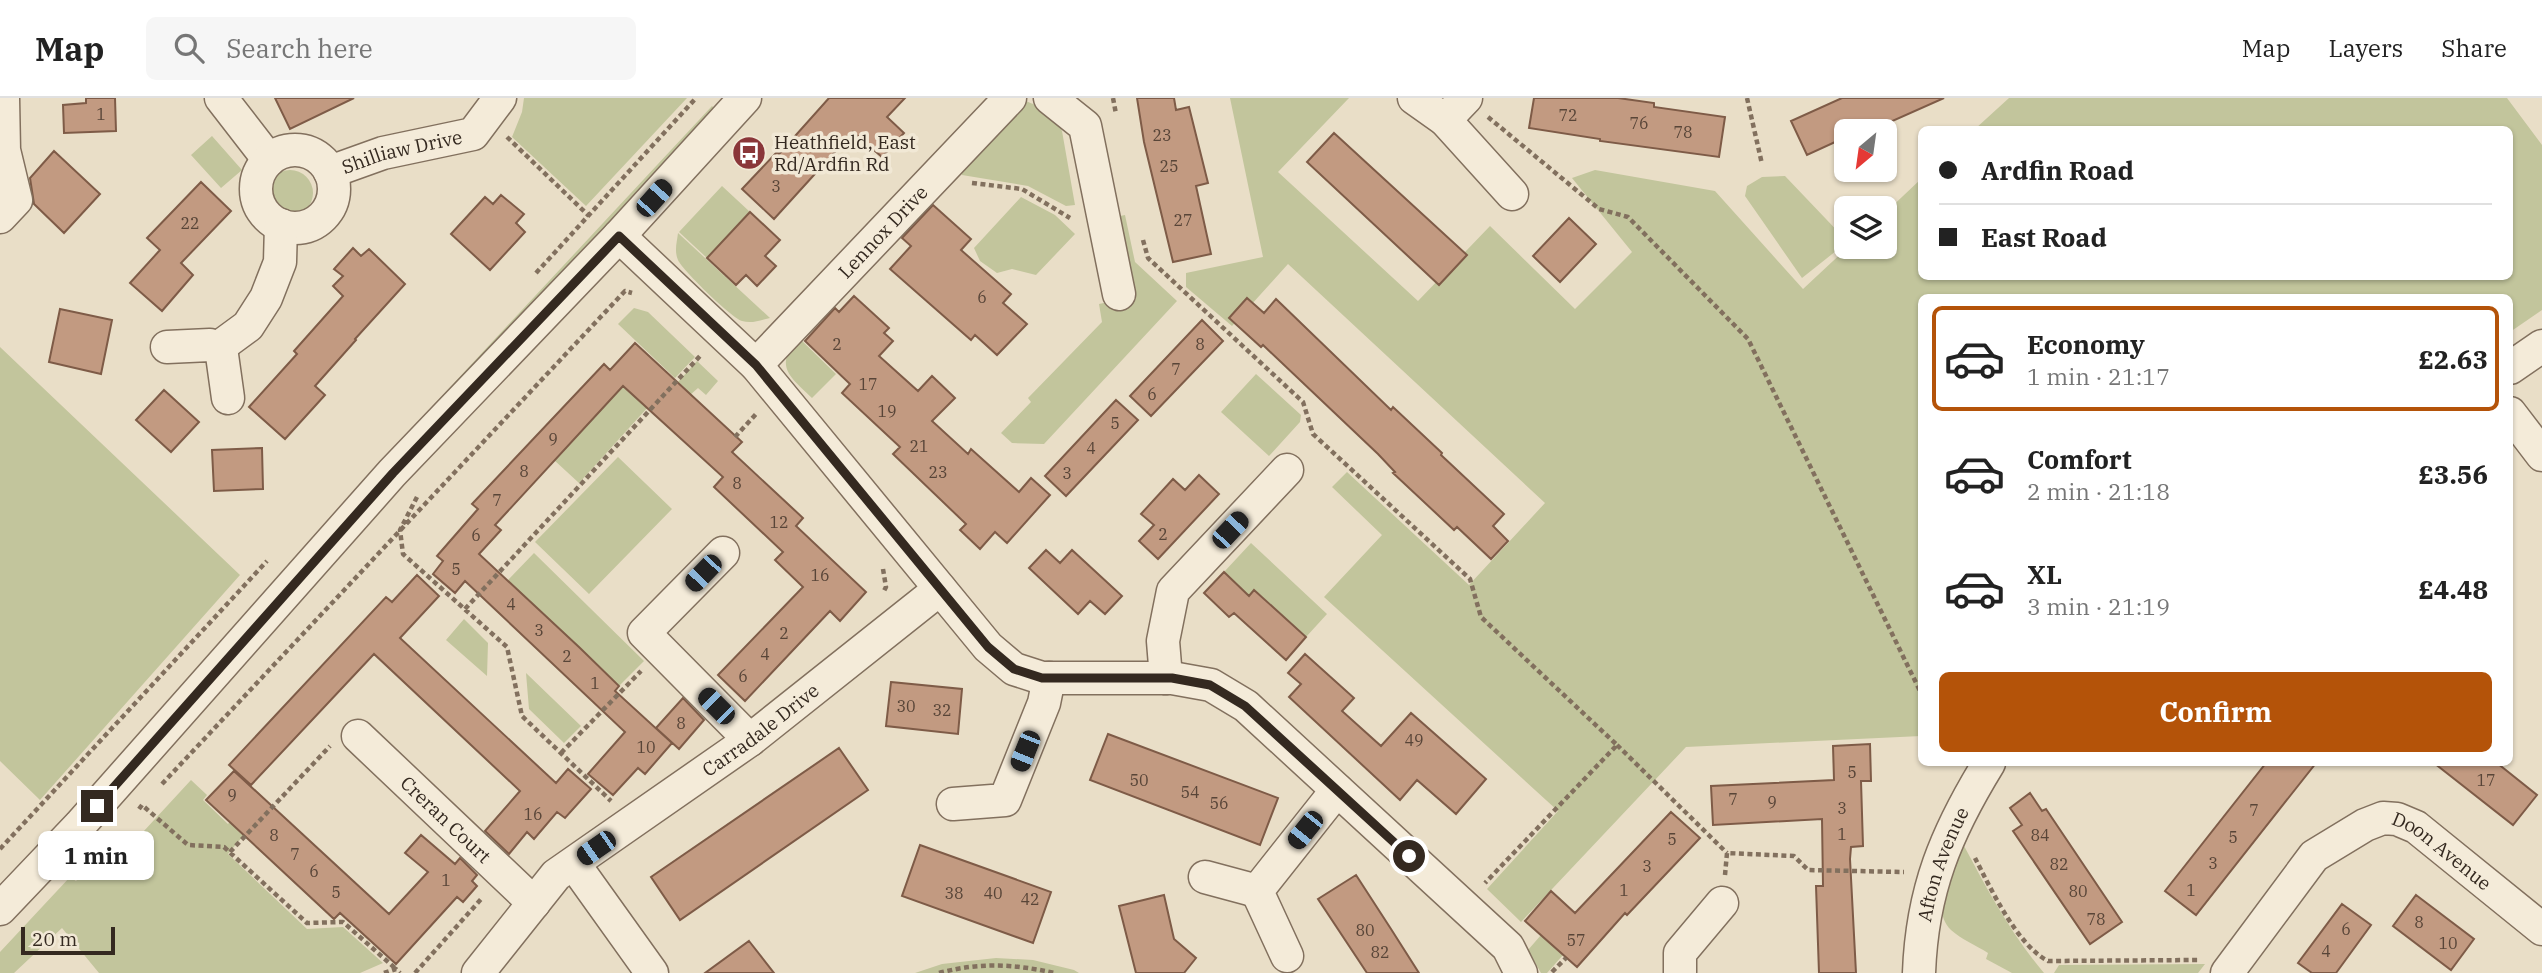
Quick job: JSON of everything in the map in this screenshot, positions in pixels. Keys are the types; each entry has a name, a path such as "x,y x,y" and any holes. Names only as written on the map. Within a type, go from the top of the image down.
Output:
{"street":[{"path":"0,217 16,200 4,150 4,98"},
{"path":"218,348 248,326 266,298 280,262 281,225 269,219 256,196 256,182 260,170 269,160 221,98"},
{"path":"0,909 80,825 393,473 619,236 745,98"},
{"name":"Lennox Drive","path":"756,365 1010,98"},
{"path":"1050,98 1085,126 1119,294"},
{"path":"1414,98 1455,109 1512,194"},
{"name":"Shilliaw Drive","path":"330,172 383,153 473,134 492,109"},
{"name":"Shilliaw Drive","path":"269,160 279,153 302,151 323,162 333,183 330,206 314,223 304,227 281,225"},
{"path":"619,236 756,365 988,647 1014,669 1049,678 1166,678 1210,685 1245,706 1508,947 1521,973"},
{"path":"167,347 209,345 218,348 222,355 228,398"},
{"path":"2513,366 2542,346"},
{"path":"2513,417 2542,455"},
{"path":"1166,678 1163,641 1173,591 1286,470"},
{"path":"723,553 644,633 750,740"},
{"name":"Carradale Drive","path":"478,973 556,875 750,740 940,589"},
{"path":"953,804 1006,800 1044,703 1049,678"},
{"name":"Creran Court","path":"358,736 534,903"},
{"name":"Afton Avenue","path":"1919,973 1920,939 1942,849 1987,766"},
{"path":"1257,891 1337,790"},
{"name":"Doon Avenue","path":"2232,966 2314,856 2365,825 2383,818 2398,819 2416,827 2542,929"},
{"path":"574,864 652,973"},
{"path":"1205,877 1257,891"},
{"path":"1257,891 1287,956"},
{"path":"1679,973 1680,953 1722,903"}],"path":[{"path":"1748,98 1762,163"},
{"path":"492,109 513,141 589,215 619,236"},
{"path":"1455,109 1599,209 1628,217 1748,339 1918,687"},
{"path":"970,183 1022,189 1078,223 1103,216"},
{"path":"1142,234 1148,258 1303,402 1313,434 1471,579 1481,617 1727,853 1794,856 1808,870 1935,873"},
{"path":"162,785 625,291 636,294"},
{"path":"694,347 710,365"},
{"path":"465,609 701,355"},
{"path":"747,404 765,422"},
{"path":"735,437 757,413"},
{"path":"417,497 400,530 403,554 507,647 522,716 617,807"},
{"path":"881,560 886,587 881,598"},
{"path":"561,753 661,650"},
{"path":"230,852 348,726 358,736"},
{"path":"1463,906 1617,745"},
{"path":"134,814 152,795"},
{"path":"142,806 188,845 223,847 307,923 343,922 398,971"},
{"path":"1722,903 1727,853"},
{"path":"1973,855 2014,926 2036,955 2048,961 2232,966"},
{"path":"415,973 504,874"},
{"path":"1551,973 1566,958"},
{"path":"940,973 967,965 1021,966 1055,973"},
{"path":"384,973 398,971"}],"green space":[{"path":"524,98 687,98 586,206 512,137 522,112"},
{"path":"1230,98 1349,98 1278,172 1418,301 1490,226 1575,309 1632,252 1572,178 1595,170 1715,191 1803,289 1835,259 1897,259 1897,202 1918,182 1918,280 2513,280 2513,126 1978,126 2009,98 2507,98 2542,145 2542,310 2513,330 2513,294 1918,294 1918,736 1686,747 1521,922 1487,889 1558,811 1324,597 1382,535 1332,487 1347,472 1469,585 1545,503 1288,264 1232,326 1186,287 1186,273 1263,257"},
{"path":"1017,99 1043,110 1054,119 1062,131 1075,205 1066,206 1028,186 962,175 960,170"},
{"path":"712,106 721,115 395,465 386,456"},
{"path":"212,136 242,170 221,188 191,155"},
{"path":"290,170 306,177 313,193 306,209 290,216 274,209 267,193 274,177"},
{"path":"1785,176 1834,227 1834,253 1802,278 1745,196 1747,186 1762,177"},
{"path":"722,186 750,212 707,258 679,232"},
{"path":"1021,197 1055,215 1075,234 1036,275 1012,269 997,273 980,261 974,248"},
{"path":"1125,215 1135,262 1177,301 1044,444 1012,443 1001,433 1031,402 1028,398 1102,322 1099,304 1127,298 1110,218"},
{"path":"678,233 770,318 753,322 742,321 719,303 678,260"},
{"path":"634,308 648,312 695,357 675,378 618,324"},
{"path":"799,338 836,374 812,398 791,377 786,364 791,348"},
{"path":"0,347 240,575 40,800 0,761"},
{"path":"697,361 718,381 706,395 698,388 690,395 677,383"},
{"path":"1256,374 1301,415 1300,422 1269,456 1221,412"},
{"path":"625,383 649,406 579,483 554,460"},
{"path":"618,457 672,509 589,594 535,542"},
{"path":"1251,543 1327,614 1306,637 1255,590 1249,596 1224,572"},
{"path":"534,553 644,661 619,686 507,581"},
{"path":"464,619 488,643 487,676 446,640"},
{"path":"526,673 581,726 564,743 529,709"},
{"path":"191,780 207,795 203,800 228,824 234,817 248,830 228,854 307,929 343,927 383,963 360,973 99,973 62,928 14,973 0,973 0,952 70,877 76,881 97,858 131,845"},
{"path":"1963,844 2010,927 2044,973 2012,973 1986,959 1988,953 1955,933 1945,921 1942,899"},
{"path":"1541,935 1563,955 1547,973 1541,973 1528,950"},
{"path":"996,958 1033,960 1079,973 915,973 942,964"},
{"path":"2205,964 2198,973 2054,973 2059,965"}],"building":[{"path":"86,98 115,98 116,131 64,133 63,105 86,103"},
{"path":"275,98 354,98 290,129"},
{"path":"829,98 905,98 887,117 904,133 882,157 853,132 774,219 742,189 777,152 779,154"},
{"path":"1137,98 1174,98 1176,110 1189,107 1208,183 1196,186 1211,254 1173,262 1144,142"},
{"path":"1534,98 1618,98 1654,103 1654,107 1725,117 1719,157 1600,141 1529,128"},
{"path":"1842,98 1944,98 1897,119 1834,119 1834,143 1807,155 1791,121"},
{"path":"1334,133 1467,255 1439,285 1307,162"},
{"path":"54,151 100,194 64,233 34,204 30,178"},
{"path":"201,182 231,211 181,263 193,275 162,311 130,283 160,250 147,238"},
{"path":"501,195 524,214 516,223 525,232 490,270 451,234 485,197 493,204"},
{"path":"933,205 971,239 961,250 1011,294 1003,303 1027,324 997,355 975,335 971,340 890,269 911,246 902,238"},
{"path":"750,212 780,240 765,256 776,266 757,286 746,275 736,285 707,258"},
{"path":"1569,218 1596,244 1560,282 1533,256"},
{"path":"353,248 361,256 369,249 405,284 315,386 325,395 285,439 249,407 297,354 294,351 343,296 333,286 343,276 334,269"},
{"path":"854,296 889,328 884,333 893,341 879,356 918,391 932,376 955,398 932,421 968,454 971,449 1019,492 1031,478 1050,495 1007,543 995,532 980,549 960,530 966,524 893,454 900,447 842,393 850,384 805,341 835,308 839,312"},
{"path":"1247,298 1264,313 1276,299 1504,514 1493,526 1508,541 1491,559 1457,527 1454,530 1263,345 1261,347 1229,318"},
{"path":"60,309 112,320 101,374 49,362"},
{"path":"1202,320 1223,341 1151,416 1130,396"},
{"path":"635,343 742,442 732,452 803,518 796,526 866,592 840,621 830,611 745,701 718,675 803,587 775,560 783,552 714,487 723,477 623,386 495,525 501,530 479,554 619,686 615,691 672,743 645,774 638,768 613,795 588,774 625,732 465,581 455,593 433,574 443,561 437,556 478,509 472,504 604,364 610,370"},
{"path":"164,390 199,422 171,452 136,420"},
{"path":"1116,400 1138,420 1066,496 1045,476"},
{"path":"262,448 263,489 214,491 212,450"},
{"path":"1199,475 1219,494 1158,559 1139,541 1154,525 1141,514 1173,479 1185,490"},
{"path":"1046,550 1060,563 1072,550 1122,596 1105,614 1090,601 1078,614 1029,568"},
{"path":"1224,572 1249,596 1254,590 1306,637 1286,660 1234,613 1229,617 1204,593"},
{"path":"417,575 439,596 400,638 556,783 568,769 591,789 565,818 557,812 534,839 527,832 509,854 485,831 520,791 374,654 251,785 229,765 386,597 392,602"},
{"path":"1305,654 1354,698 1342,711 1381,746 1411,713 1486,779 1456,814 1417,780 1400,800 1289,697 1301,684 1288,673"},
{"path":"891,682 962,689 958,734 886,726"},
{"path":"683,698 704,720 679,749 656,728"},
{"path":"1108,734 1278,798 1260,845 1090,780"},
{"path":"1870,744 1871,781 1861,781 1863,846 1851,847 1850,859 1856,973 1819,973 1816,886 1823,886 1822,819 1713,825 1711,786 1834,780 1833,746"},
{"path":"839,748 868,790 680,920 651,877"},
{"path":"2264,766 2314,766 2196,915 2165,891"},
{"path":"2438,766 2501,766 2537,795 2513,825"},
{"path":"234,771 389,914 428,872 405,853 421,835 455,864 460,858 477,875 472,881 477,886 463,902 457,897 396,964 340,913 334,919 206,800"},
{"path":"2030,793 2042,811 2046,809 2122,922 2090,944 2013,831 2022,825 2010,808"},
{"path":"1671,812 1700,838 1627,915 1625,913 1577,967 1525,921 1551,891 1575,913"},
{"path":"920,845 1051,892 1033,943 902,896"},
{"path":"1356,875 1419,973 1367,973 1318,899"},
{"path":"1164,895 1174,939 1196,958 1184,973 1136,973 1119,906"},
{"path":"2416,895 2474,939 2451,970 2393,926"},
{"path":"2342,904 2371,925 2336,973 2312,973 2298,963"},
{"path":"749,941 774,973 705,973"}],"place":[{"name":"Heathfield, East Rd/Ardfin Rd","path":"749,153"}],"route":[{"path":"97,806 393,473 619,236 756,365 988,647 1014,669 1042,678 1172,678 1210,685 1245,706 1409,856"}]}
